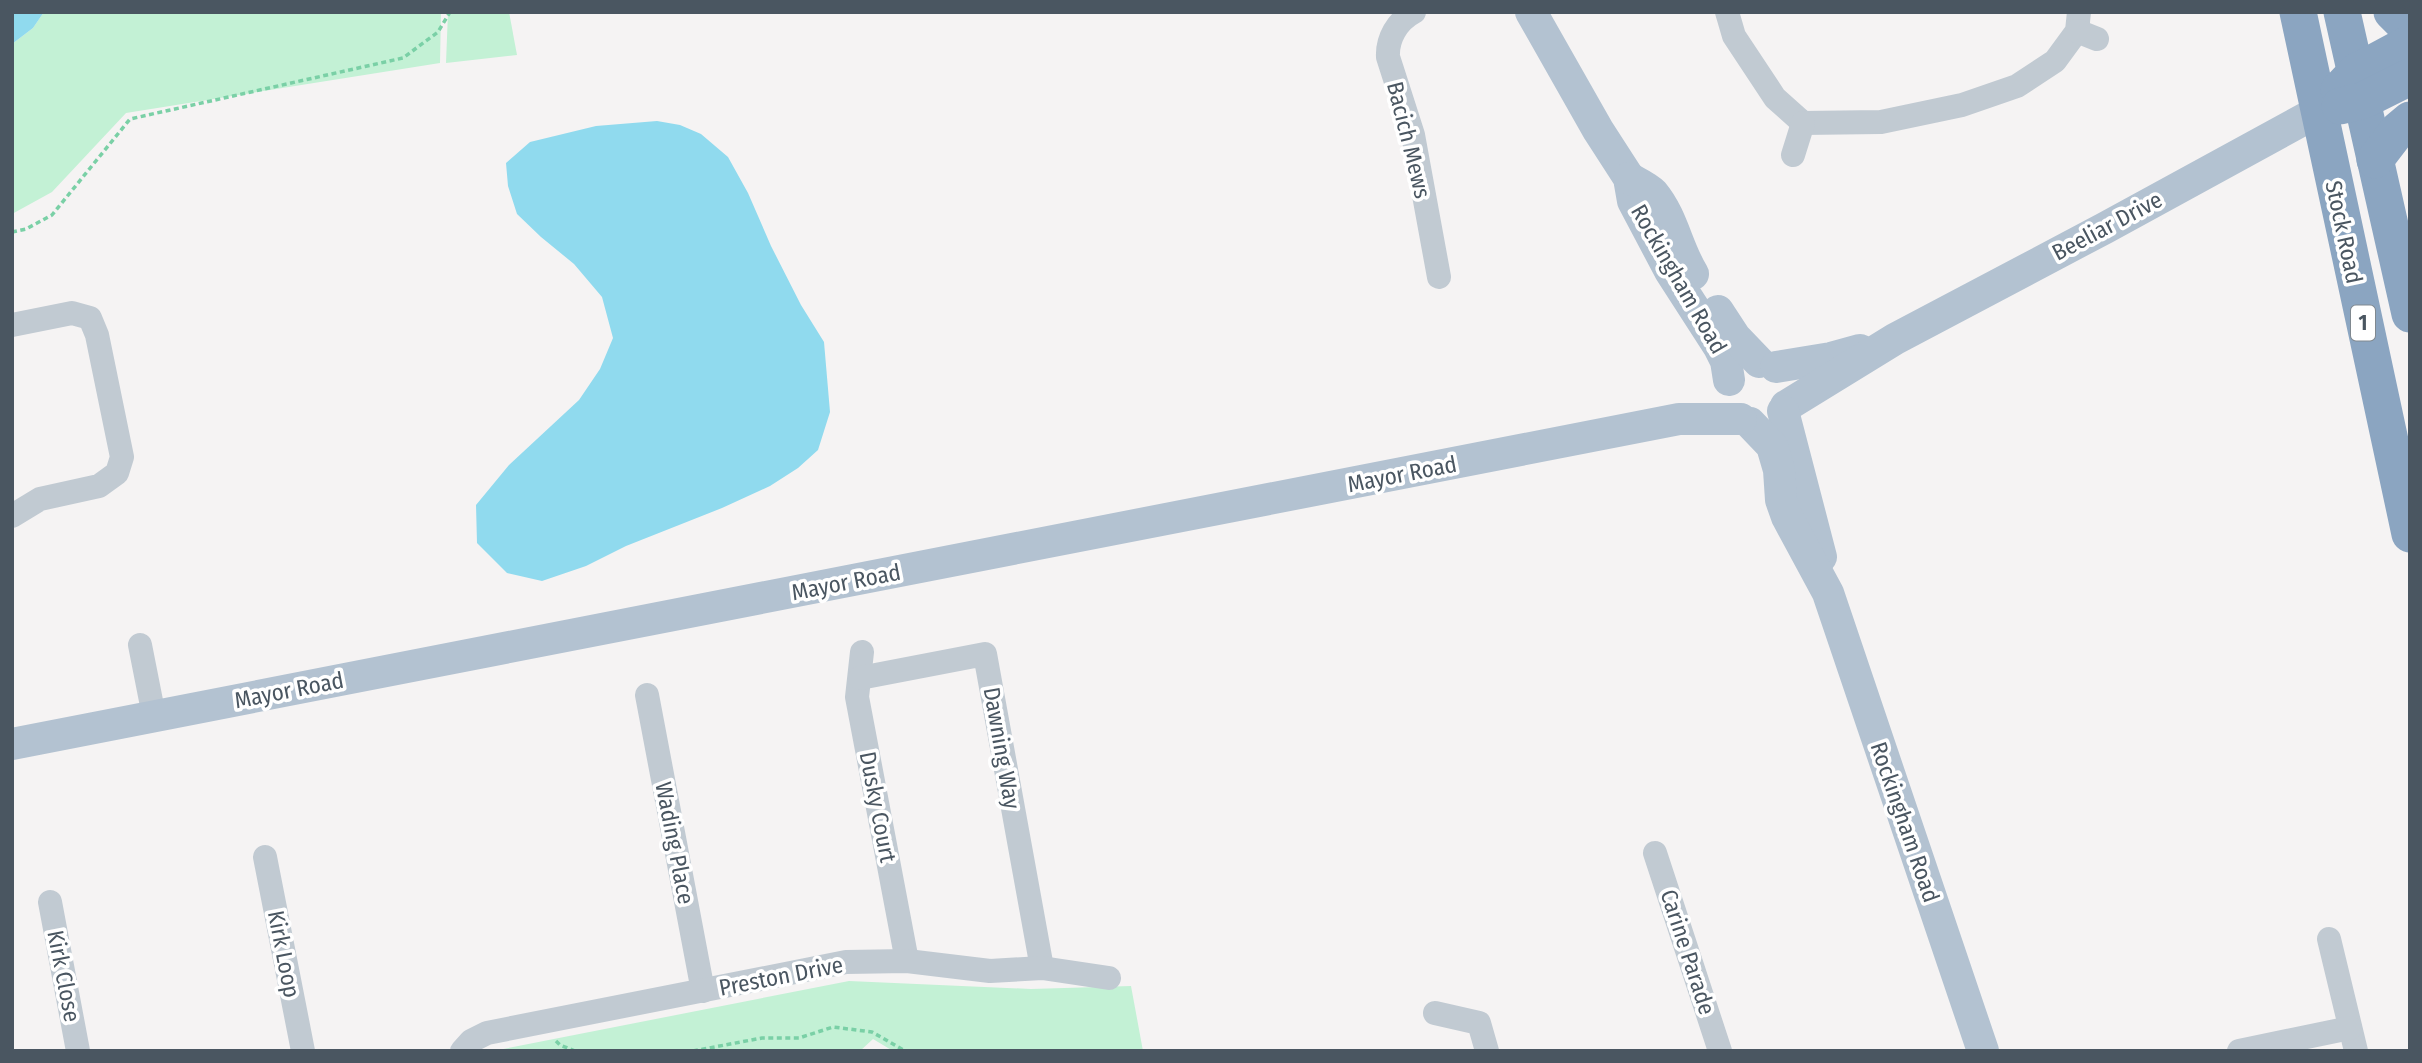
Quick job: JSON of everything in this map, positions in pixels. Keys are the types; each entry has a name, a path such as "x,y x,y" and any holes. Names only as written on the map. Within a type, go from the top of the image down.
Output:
{"highway":[{"name":"Stock Road","path":"2298,12 2410,534"},
{"name":"Stock Road","path":"2342,12 2410,314"},
{"path":"2392,12 2410,30"},
{"name":"Beeliar Drive","path":"2319,111 2359,86 2410,43"},
{"name":"Beeliar Drive","path":"2359,86 2410,77"},
{"path":"2375,160 2398,130 2410,120"}],"main road":[{"name":"Rockingham Road","path":"1531,12 1598,130 1629,178 1633,201 1670,271 1719,347 1726,361 1728,385"},
{"name":"Beeliar Drive","path":"1785,409 1895,339 2319,111"},
{"name":"Rockingham Road","path":"1629,178 1652,192 1674,227 1686,262 1735,337 1767,364"},
{"name":"Beeliar Drive","path":"1767,364 1830,358 1895,339"},
{"path":"1767,364 1787,383 1785,409 1771,421 1745,421 1729,407 1728,385 1741,366 1767,364"},
{"name":"Mayor Road","path":"1679,419 1728,385"},
{"name":"Rockingham Road","path":"1785,409 1817,535 1828,593 1983,1051"},
{"name":"Mayor Road","path":"12,744 1679,419 1745,421"},
{"name":"Rockingham Road","path":"1745,421 1772,446 1779,470 1784,508 1828,593"}],"street":[{"name":"Bacich Mews","path":"1414,12 1397,26 1388,46 1388,57 1413,135 1439,277"},
{"path":"1727,12 1734,36 1775,98 1803,123 1881,122 1962,105 2017,86 2055,61 2084,27"},
{"path":"1793,155 1803,123"},
{"path":"12,325 72,313 90,318 97,335 122,457 117,473 99,486 40,499 12,516"},
{"path":"140,645 153,716"},
{"name":"Dusky Court","path":"862,652 857,697 907,961"},
{"name":"Dawning Way","path":"860,678 985,654 1042,968"},
{"name":"Wading Place","path":"647,695 703,991"},
{"name":"Carine Parade","path":"1655,853 1720,1051"},
{"name":"Kirk Loop","path":"265,857 303,1051"},
{"name":"Kirk Close","path":"50,902 78,1051"},
{"path":"2239,1051 2353,1040 2329,939"},
{"name":"Preston Drive","path":"462,1051 471,1041 487,1033 846,962 907,961 990,971 1042,968 1109,978"},
{"path":"1435,1013 1479,1023 1487,1051"}],"path":[{"path":"12,232 26,229 52,215 130,119 403,58 438,32 450,12"},
{"path":"693,1051 762,1038 799,1038 833,1027 872,1032 905,1051"}],"green space":[{"path":"44,12 441,12 440,63 126,113 52,192 12,214 12,44 33,28"},
{"path":"448,12 509,12 517,55 446,63"},
{"path":"849,981 1031,989 1131,986 1143,1051 893,1051 873,1039 860,1051 493,1051"}],"water":[{"path":"12,12 44,12 33,28 12,44"},
{"path":"657,121 680,125 701,134 728,157 801,305 824,342 830,412 818,450 798,468 770,486 626,546 586,566 542,581 507,573 477,543 476,505 509,465 579,400 600,369 613,338 602,297 574,264 517,214 508,186 506,163 530,142 596,126"}]}
